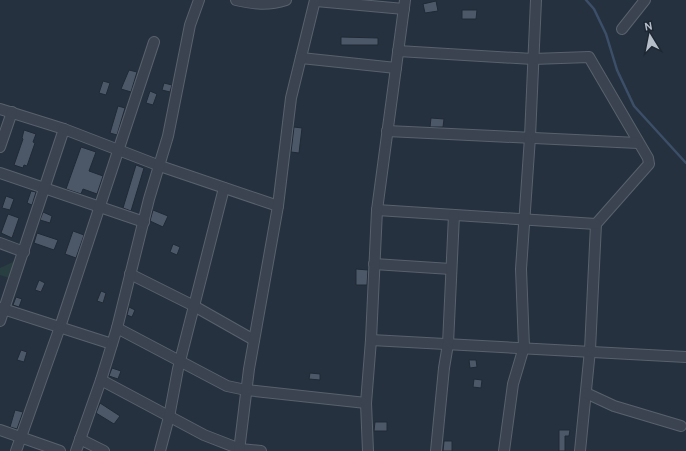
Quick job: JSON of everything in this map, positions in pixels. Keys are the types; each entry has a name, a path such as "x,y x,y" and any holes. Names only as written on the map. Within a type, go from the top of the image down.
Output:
{"street":[{"path":"76,451 101,380 117,328 149,199 160,166 190,25 199,0"},
{"path":"236,0 260,5 281,1"},
{"path":"504,451 513,384 524,347 521,269 523,219 530,137 536,0"},
{"path":"622,29 645,0"},
{"path":"239,450 246,390 278,206 291,98 315,1 404,5 376,210 371,340 366,403 368,451"},
{"path":"16,451 60,327 98,207 154,42"},
{"path":"398,51 533,59 589,57 648,158 649,163 596,224 590,350 580,451"},
{"path":"301,58 396,68"},
{"path":"0,109 64,129 160,166 278,206"},
{"path":"0,147 12,112"},
{"path":"0,321 2,309 24,252 64,129"},
{"path":"387,130 638,142"},
{"path":"0,173 144,222"},
{"path":"160,451 169,417 171,400 224,188"},
{"path":"376,210 596,224"},
{"path":"436,451 442,383 448,344 454,215"},
{"path":"0,243 24,252"},
{"path":"374,264 451,269"},
{"path":"130,274 194,306 254,340"},
{"path":"2,309 112,344"},
{"path":"117,328 227,386 246,390 366,403"},
{"path":"371,340 590,350 686,357"},
{"path":"101,380 204,435 239,450 261,451"},
{"path":"586,393 614,406 684,425"},
{"path":"0,430 60,451"},
{"path":"80,439 104,451"}],"green space":[{"path":"15,261 9,278 0,275 0,268"}],"building":[{"path":"436,1 438,11 425,13 423,4"},
{"path":"462,10 477,10 476,19 462,19"},
{"path":"341,37 378,38 378,45 341,45"},
{"path":"129,70 137,72 131,92 121,89"},
{"path":"103,81 110,83 106,95 99,93"},
{"path":"164,83 172,85 170,92 162,90"},
{"path":"150,91 157,94 153,105 146,103"},
{"path":"118,106 125,108 117,135 110,133"},
{"path":"431,118 444,119 443,127 430,127"},
{"path":"294,127 302,128 299,153 291,152"},
{"path":"24,130 36,134 33,142 35,143 27,166 24,165 23,168 14,165 23,139"},
{"path":"81,147 96,152 89,171 103,176 97,194 83,189 81,194 66,189"},
{"path":"136,165 144,168 131,211 123,208"},
{"path":"31,191 36,192 32,205 27,203"},
{"path":"6,196 14,199 10,210 2,208"},
{"path":"153,210 168,216 163,227 150,221"},
{"path":"43,212 52,216 50,223 40,220"},
{"path":"8,214 19,218 12,238 1,233"},
{"path":"73,231 84,235 76,258 65,254"},
{"path":"37,233 58,240 54,250 34,243"},
{"path":"173,244 180,247 177,255 170,252"},
{"path":"356,269 368,270 367,285 356,285"},
{"path":"39,280 45,283 41,292 35,290"},
{"path":"101,291 106,293 103,303 97,301"},
{"path":"16,297 22,299 19,307 13,305"},
{"path":"129,307 135,310 132,317 127,315"},
{"path":"21,350 27,352 24,362 17,360"},
{"path":"469,360 476,360 477,367 470,368"},
{"path":"112,368 121,371 118,379 109,376"},
{"path":"310,373 320,374 320,380 309,379"},
{"path":"474,379 482,380 481,388 473,387"},
{"path":"100,403 120,416 114,424 96,413"},
{"path":"15,410 23,412 17,429 10,427"},
{"path":"375,422 387,422 387,431 374,431"},
{"path":"559,430 570,430 569,436 565,436 565,451 559,451"},
{"path":"444,441 452,441 452,451 443,451"}],"waterway":[{"path":"586,0 594,9 606,34 617,70 634,106 686,163"}]}
